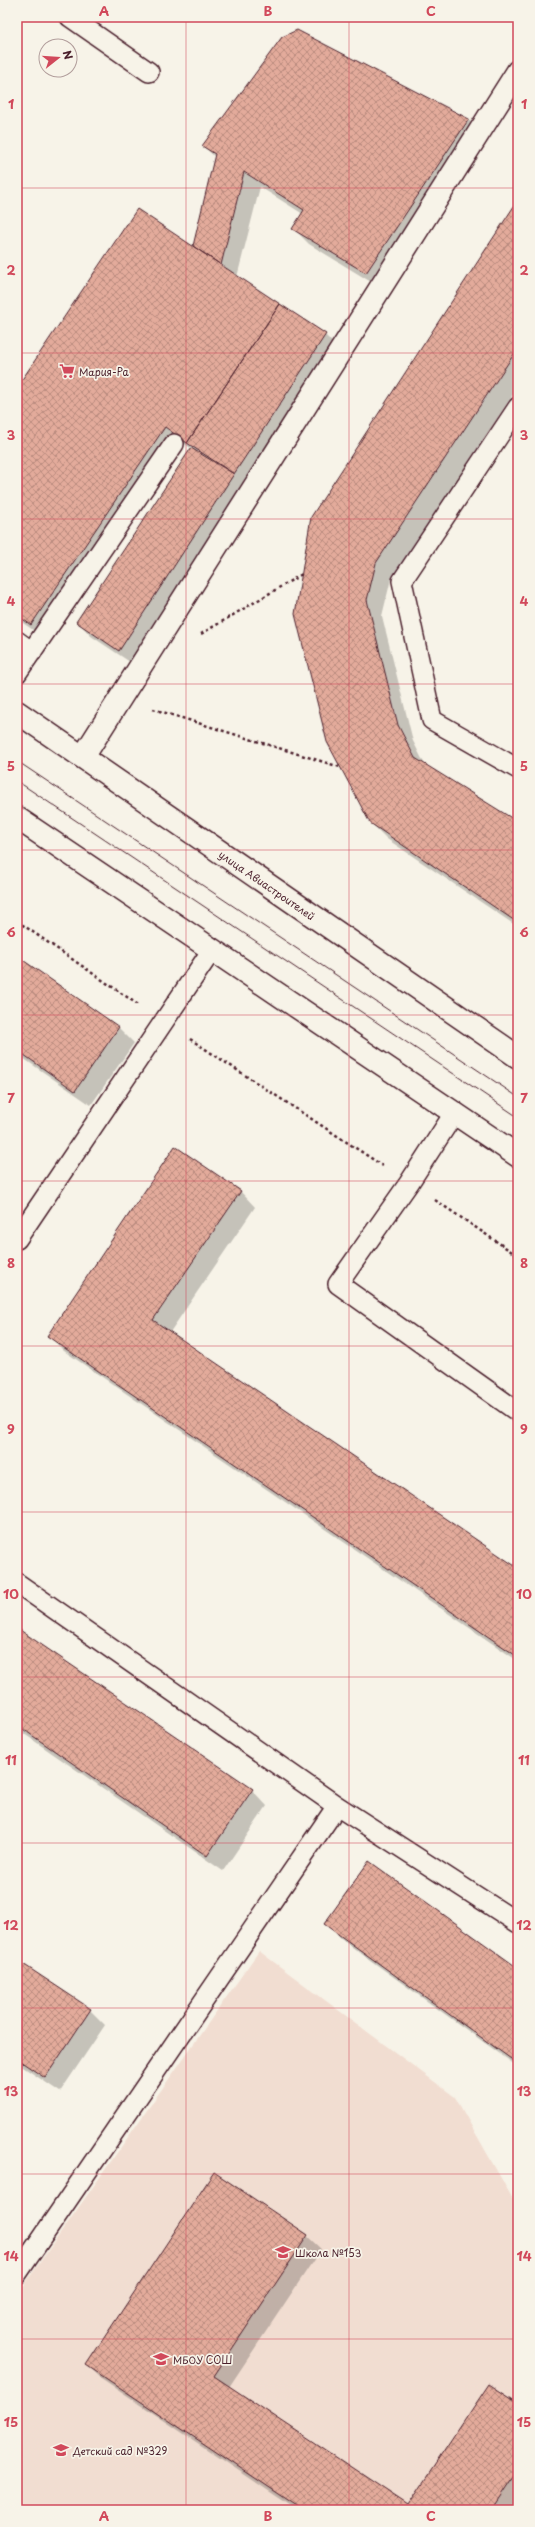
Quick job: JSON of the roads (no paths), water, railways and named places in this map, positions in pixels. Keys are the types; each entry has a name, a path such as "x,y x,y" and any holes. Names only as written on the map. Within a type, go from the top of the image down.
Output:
{"main road":[{"path":"83,757 518,71"},
{"name":"улица Авиастроителей","path":"17,712 518,1057"},
{"path":"17,818 518,1156"}],"lane":[{"path":"70,17 149,72"},
{"path":"518,407 402,581 432,720 518,769"},
{"path":"17,673 24,646 174,444"},
{"path":"17,1239 165,1023 212,950"},
{"path":"454,1112 409,1183 338,1284 518,1412"},
{"path":"17,1583 337,1806 518,1923"},
{"path":"17,2274 145,2090 337,1806"}],"tram line":[{"path":"17,761 518,1097"},
{"path":"17,781 518,1117"}],"place":[{"name":"Мария-Ра","path":"67,371"},
{"name":"Школа №153","path":"283,2252"},
{"name":"МБОУ СОШ","path":"161,2359"},
{"name":"Детский сад №329","path":"61,2450"}]}
